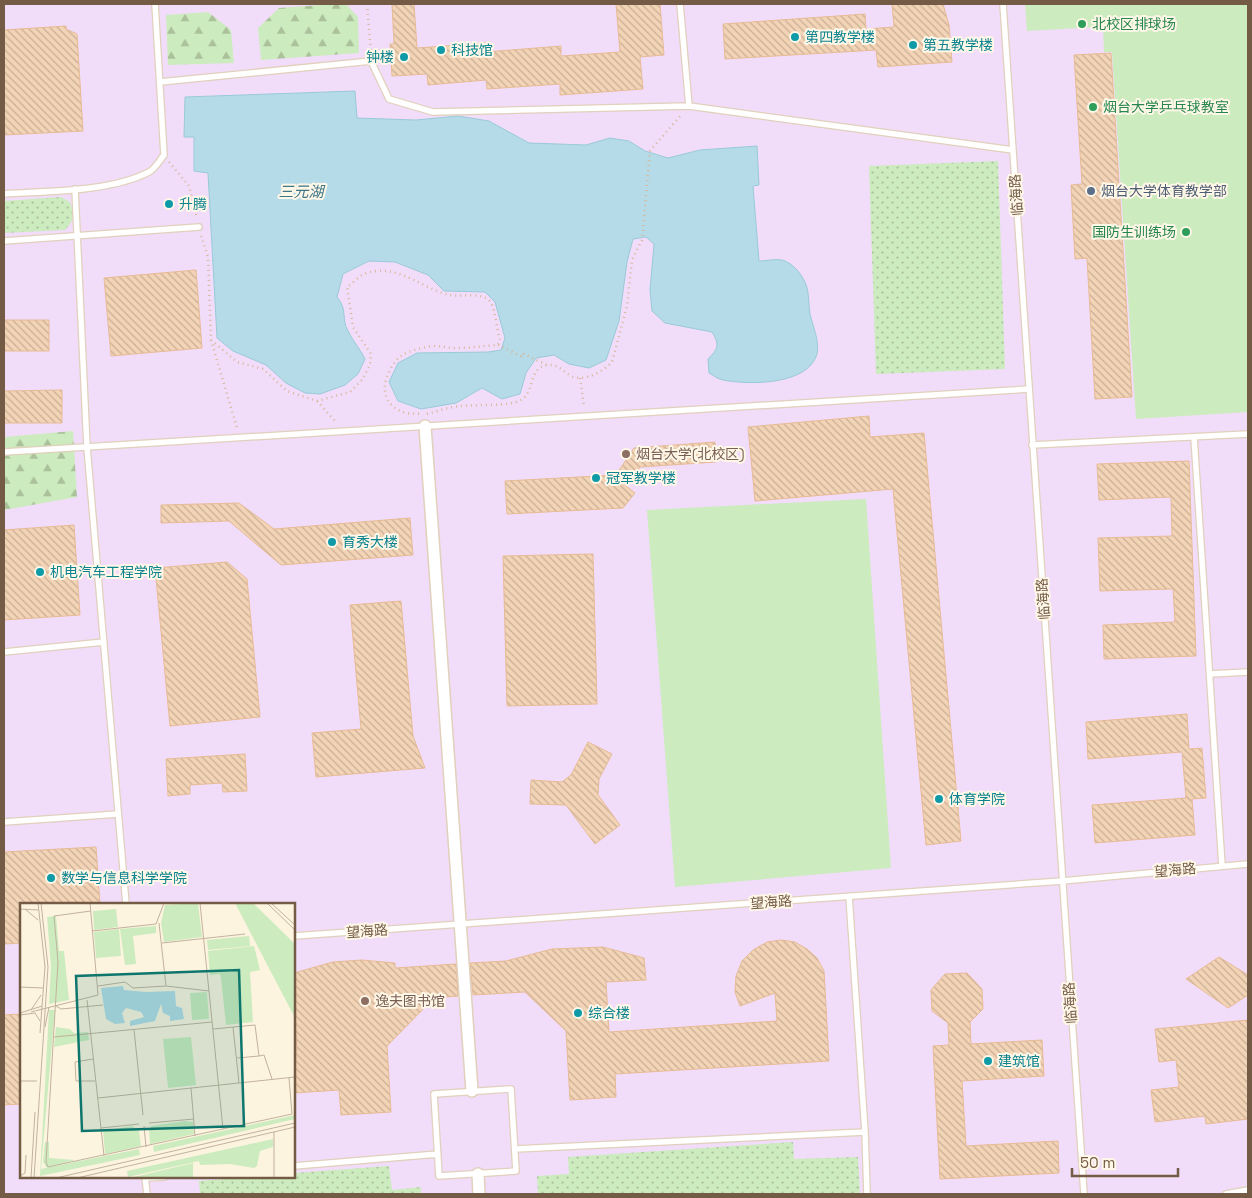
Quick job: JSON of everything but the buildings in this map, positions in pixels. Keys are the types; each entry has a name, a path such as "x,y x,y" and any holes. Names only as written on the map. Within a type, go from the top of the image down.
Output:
{"street":[{"path":"425,426 472,1091"},
{"path":"478,1174 479,1194"}],"lane":[{"path":"4,194 117,183 151,172 164,155 155,4"},
{"path":"680,4 689,106"},
{"name":"临海路","path":"1003,4 1084,1194"},
{"path":"160,82 371,61 389,99 433,112 689,106 1012,150"},
{"path":"75,188 87,447 126,903"},
{"path":"4,241 199,227"},
{"path":"4,452 1028,389"},
{"path":"1032,444 1248,434"},
{"path":"1194,437 1222,866"},
{"path":"4,652 104,642"},
{"path":"1210,674 1248,672"},
{"path":"4,822 118,814"},
{"name":"望海路","path":"295,936 1062,881 1248,864"},
{"path":"849,896 867,1194"},
{"path":"511,1089 516,1172 439,1176 434,1094 472,1091 511,1089"},
{"path":"515,1149 864,1132"},
{"path":"295,1166 438,1154"},
{"path":"146,1178 147,1194"},
{"path":"1226,1194 1248,1190"}],"path":[{"path":"367,4 371,61"},
{"path":"547,366 522,353 521,356 498,345 454,348 435,346 407,352 397,358 384,380 384,391 388,400 396,408 406,412 425,414 458,406 513,403 522,400 527,394 536,372 541,367 557,366 572,376 580,378 596,374 608,367 612,362 627,306 632,260 642,240 650,151 689,106"},
{"path":"164,155 189,186 208,257 211,340 240,438"},
{"path":"317,401 350,392 362,380 370,365 371,354 354,327 347,287 362,275 389,271 405,275 452,296 469,295 486,298 491,303 500,340 498,345"},
{"path":"211,340 237,362 263,369 287,391 317,401 345,431"},
{"path":"580,378 586,417"}],"shaded area":[{"name":"烟台大学(北校区)","path":"4,4 1248,4 1248,1194 4,1194"}],"green space":[{"path":"346,4 358,17 359,53 261,60 258,28 279,8"},
{"name":"国防生训练场","path":"1025,4 1248,4 1248,412 1136,419 1112,52 1104,52 1103,27 1114,26 1027,31"},
{"path":"208,12 231,30 234,63 168,65 166,15"},
{"path":"998,161 1005,369 876,374 869,166"},
{"path":"61,197 70,202 73,213 71,223 65,230 4,233 4,201"},
{"path":"73,431 77,497 4,510 4,437"},
{"path":"866,499 891,868 675,887 647,510"},
{"path":"793,1142 794,1159 858,1157 860,1194 538,1194 537,1176 569,1174 568,1157"},
{"path":"389,1166 392,1190 421,1187 421,1194 200,1194 199,1181 240,1178 295,1178 295,1173"}],"water":[{"name":"三元湖","path":"355,91 357,118 416,120 458,116 489,121 529,143 586,145 610,138 629,141 645,151 668,158 700,150 757,146 759,185 753,186 759,261 785,261 797,270 805,281 818,348 815,359 808,368 799,374 774,381 734,382 721,380 709,373 708,359 717,347 712,332 665,323 652,311 650,290 654,244 646,237 633,239 627,262 619,321 606,360 589,368 569,364 554,355 536,358 526,373 520,394 502,399 482,388 456,403 421,409 398,401 389,382 398,363 417,353 488,352 501,350 505,338 495,302 485,292 444,291 428,275 395,262 369,261 343,274 337,297 342,306 346,327 365,359 358,374 345,385 320,394 305,393 286,383 266,365 233,351 217,338 208,173 194,171 194,137 184,137 185,97"}],"place":[{"name":"北校区排球场","path":"1082,24"},
{"name":"第四教学楼","path":"795,37"},
{"name":"第五教学楼","path":"913,45"},
{"name":"科技馆","path":"441,50"},
{"name":"钟楼","path":"404,57"},
{"name":"烟台大学乒乓球教室","path":"1093,107"},
{"name":"烟台大学体育教学部","path":"1091,191"},
{"name":"升腾","path":"169,204"},
{"name":"国防生训练场","path":"1186,232"},
{"name":"烟台大学(北校区)","path":"626,454"},
{"name":"冠军教学楼","path":"596,478"},
{"name":"育秀大楼","path":"332,542"},
{"name":"机电汽车工程学院","path":"40,572"},
{"name":"体育学院","path":"939,799"},
{"name":"数学与信息科学学院","path":"51,878"},
{"name":"逸夫图书馆","path":"365,1001"},
{"name":"综合楼","path":"578,1013"},
{"name":"建筑馆","path":"988,1061"}]}
